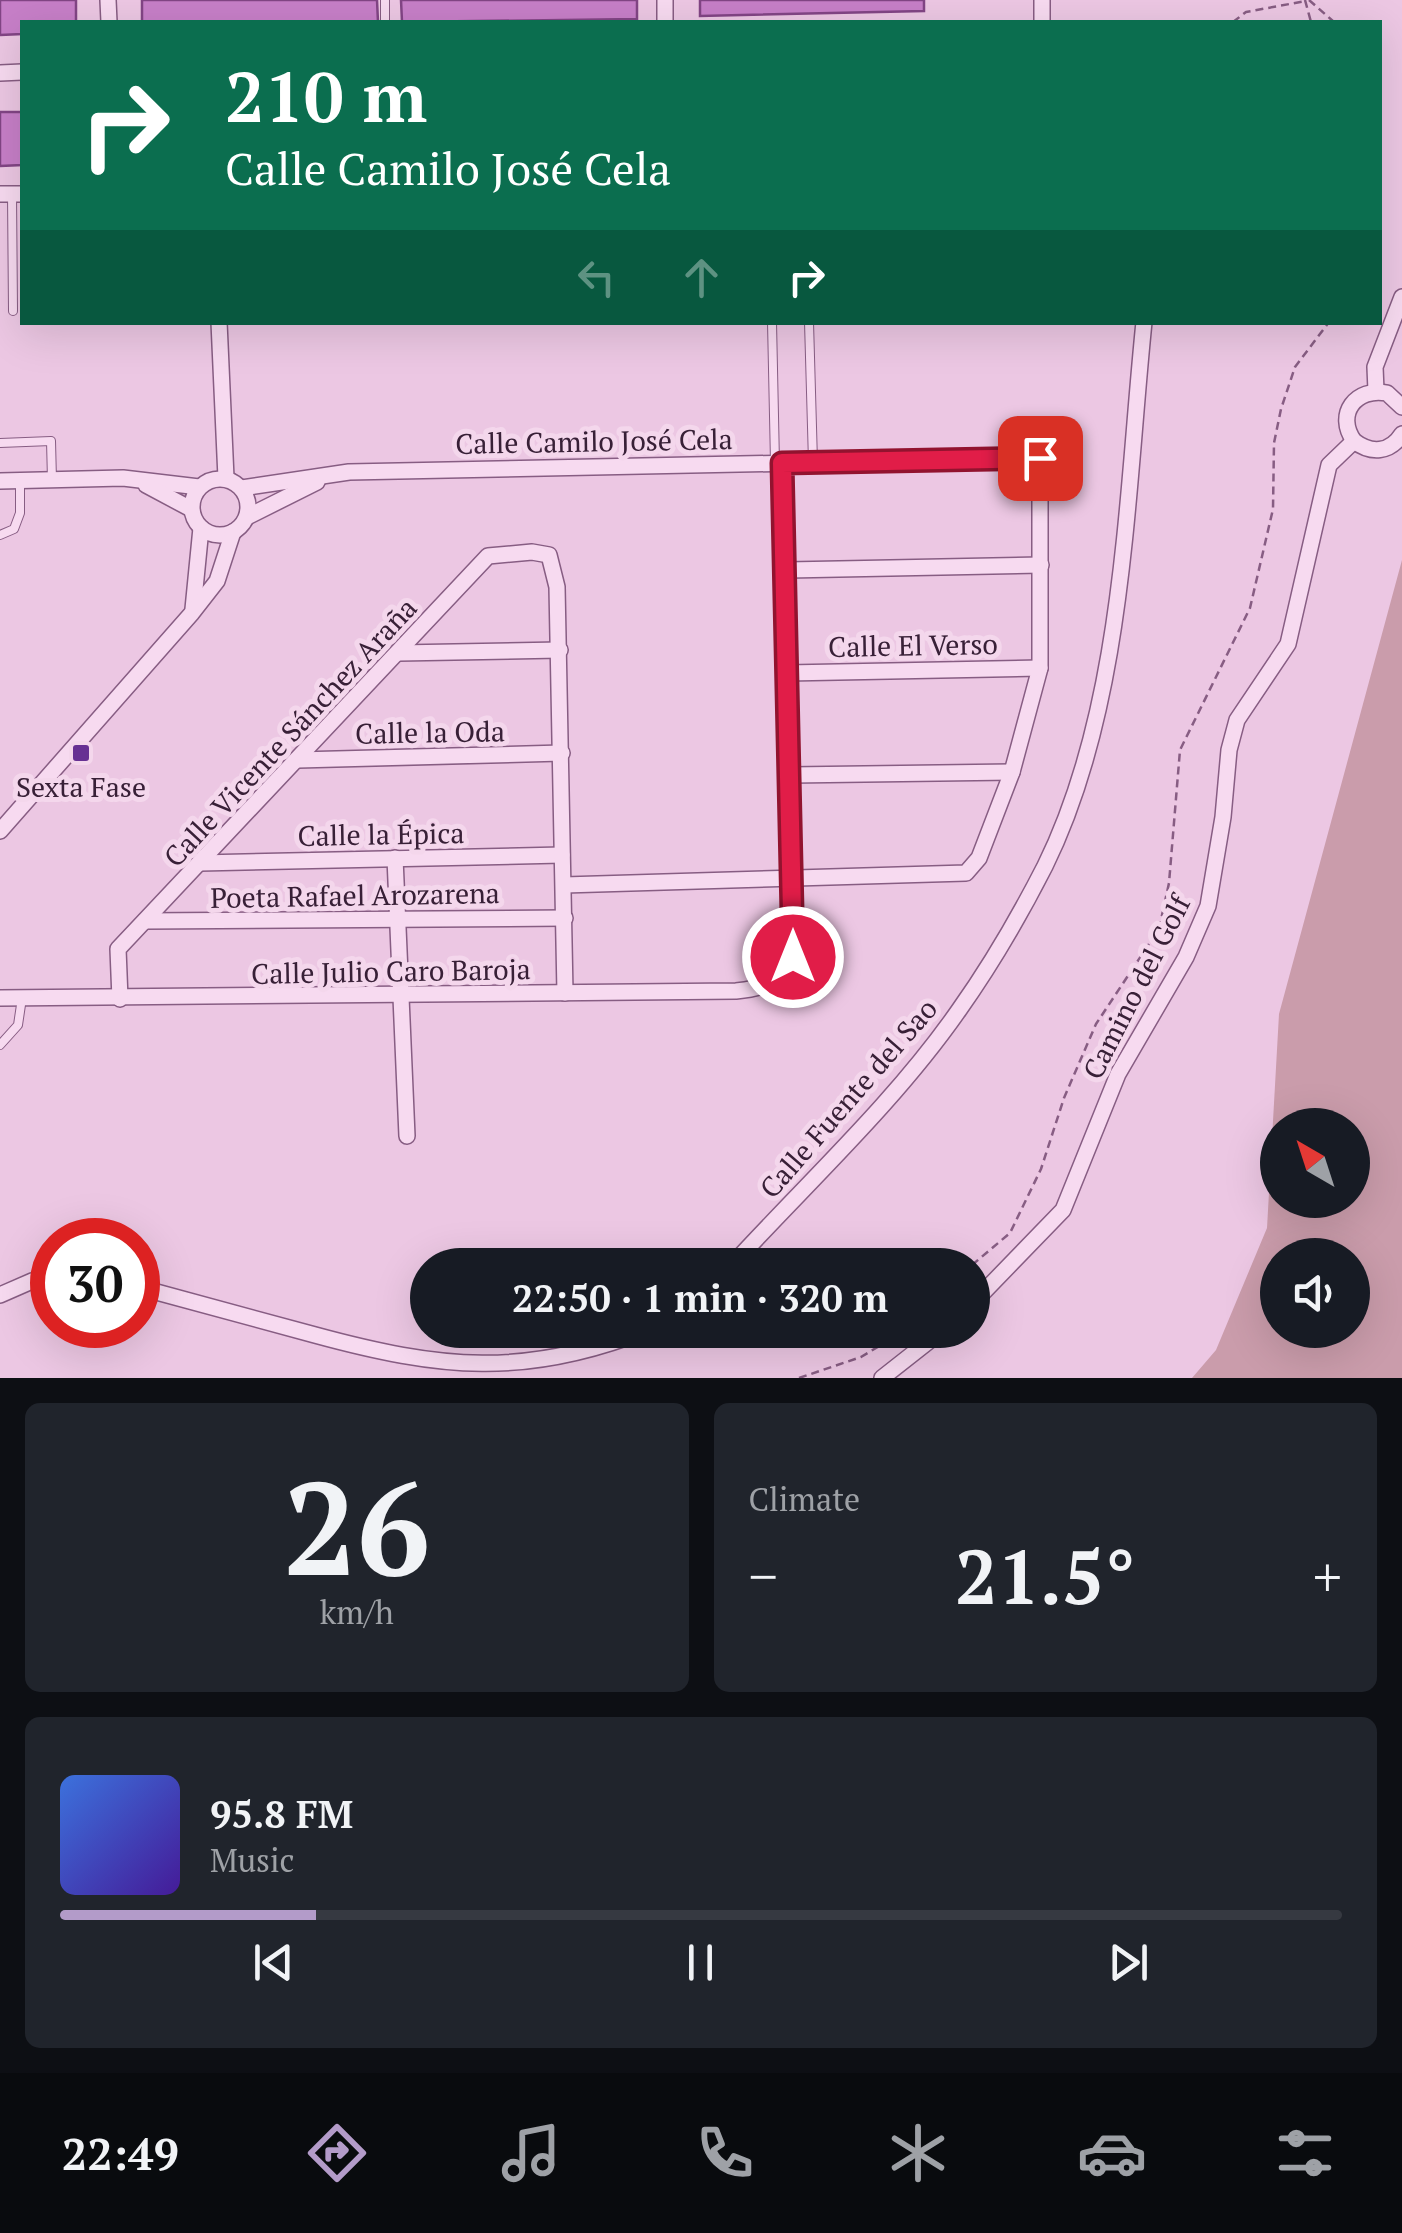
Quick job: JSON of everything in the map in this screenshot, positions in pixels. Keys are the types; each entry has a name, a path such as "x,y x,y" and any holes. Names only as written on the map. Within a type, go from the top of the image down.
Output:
{"street":[{"path":"1376,391 1375,367 1402,297"},
{"path":"219,325 226,478"},
{"name":"Calle Fuente del Sao","path":"748,1248 919,1062 960,1010 1046,864 1080,772 1099,695 1116,600 1144,325"},
{"path":"1402,407 1387,393 1376,391 1357,397 1346,414 1354,441 1375,451 1387,448 1402,434"},
{"name":"Camino del Golf","path":"990,1285 1063,1210 1118,1074 1186,957 1208,906 1223,817 1228,750 1238,720 1288,644 1302,600 1329,466 1354,441"},
{"path":"191,509 224,442"},
{"name":"Calle Camilo José Cela","path":"242,488 408,470 1040,458 1041,565"},
{"path":"778,463 788,570 786,673 793,880"},
{"name":"Calle Camilo José Cela","path":"247,517 330,476"},
{"path":"123,478 167,492 191,509 201,528 192,613"},
{"path":"0,481 123,478 203,484 226,478 242,488 248,502 247,517 234,532 217,581 0,831"},
{"path":"201,528 217,535 234,532"},
{"name":"Calle Vicente Sánchez Araña","path":"120,999 118,949 488,556 532,552 549,555 556,577 560,650"},
{"path":"564,885 966,873 978,858 1012,772 1040,668 1041,565 788,570"},
{"path":"399,653 560,650 565,993"},
{"name":"Calle El Verso","path":"786,673 1040,668"},
{"name":"Calle la Oda","path":"298,760 562,753"},
{"path":"791,775 1012,772"},
{"name":"Calle la Épica","path":"200,863 562,854"},
{"path":"396,858 408,1136"},
{"name":"Calle Julio Caro Baroja","path":"0,998 401,997 758,989 781,978 793,957 793,880"},
{"name":"Poeta Rafael Arozarena","path":"145,922 565,918"},
{"path":"0,1295 30,1286"},
{"path":"160,1293 425,1366 527,1370 576,1361 606,1348"},
{"path":"882,1378 920,1348"}],"lane":[{"path":"12,194 14,311"},
{"path":"772,325 778,463"},
{"path":"809,325 813,462"},
{"path":"0,443 51,441 52,480"},
{"path":"0,536 14,529 20,513 20,481"},
{"path":"0,1045 18,1025 22,998"}],"path":[{"path":"1236,20 1246,12 1307,0 1332,20"},
{"path":"1319,0 1320,9"},
{"path":"990,1250 1010,1233 1041,1169 1064,1098 1096,1024 1159,929 1169,883 1180,750 1250,608 1273,509 1274,443 1282,409 1294,367 1327,325"},
{"path":"799,1378 874,1348"}],"shaded area":[{"path":"1402,560 1402,1378 1192,1378 1216,1350 1260,1245 1260,1348 1370,1348 1370,1238 1263,1238 1268,1218 1370,1218 1370,1108 1274,1108 1279,1014"}],"building":[{"path":"0,0 76,0 76,20 20,20 20,34 0,35"},
{"path":"142,0 377,0 378,20 142,20"},
{"path":"401,0 637,0 637,19 402,20"},
{"path":"700,0 924,0 924,11 700,16"},
{"path":"0,112 20,112 20,165 0,166"}],"place":[{"name":"Sexta Fase","path":"81,753"}],"route":[{"path":"793,957 786,673 788,570 782,463 1040,458"}]}
